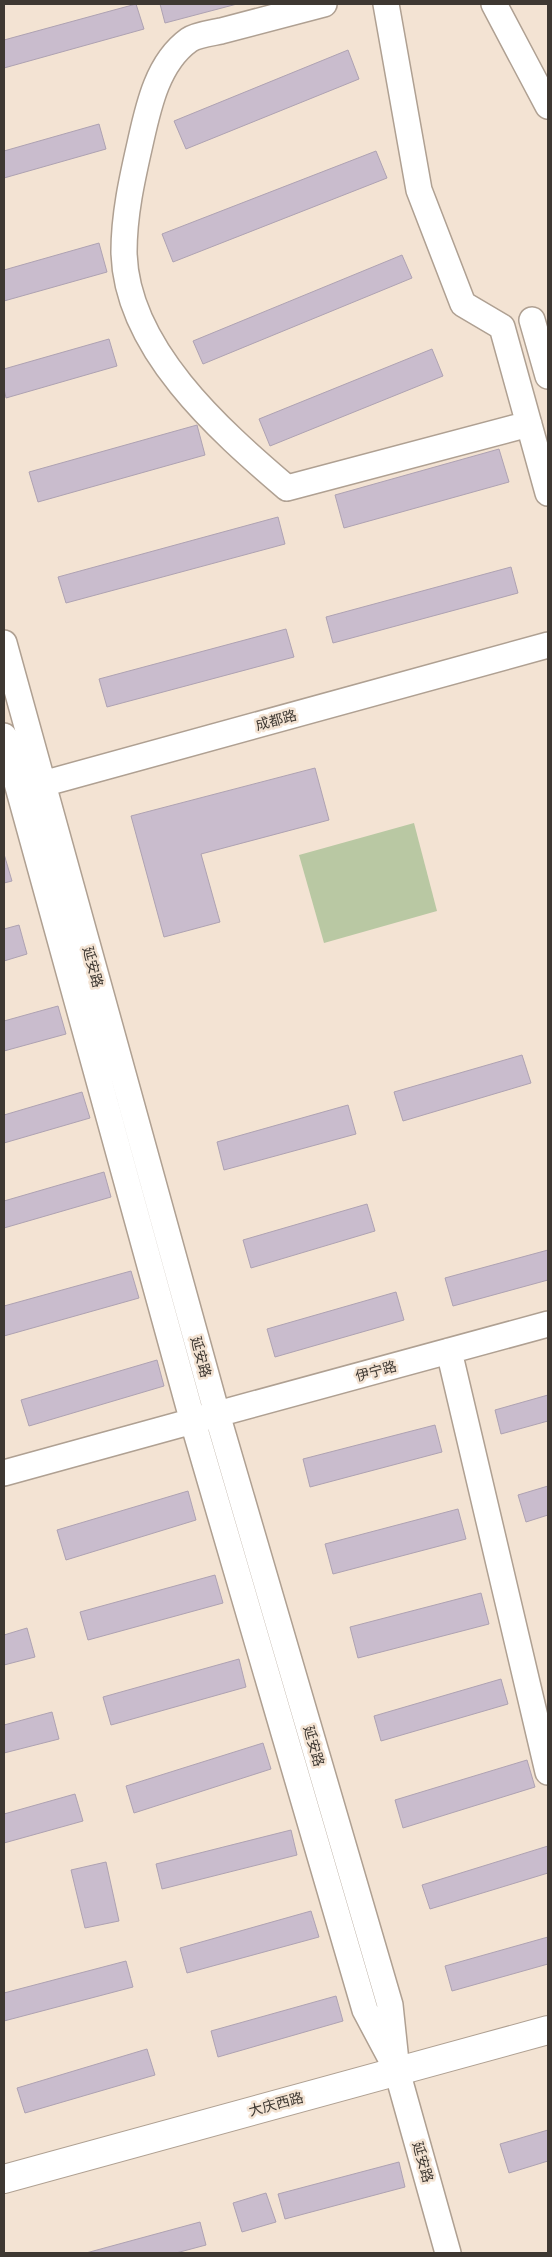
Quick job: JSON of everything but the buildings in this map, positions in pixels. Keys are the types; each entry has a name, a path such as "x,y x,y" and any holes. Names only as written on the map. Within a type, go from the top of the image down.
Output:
{"main road":[{"name":"大庆西路","path":"4,2179 548,2030"}],"street":[{"path":"324,4 189,39 162,70 145,122 128,194 124,253 132,300 153,346 187,391 247,454 287,488 529,424"},
{"path":"386,4 419,190 463,304 502,327 548,493"},
{"path":"494,4 548,106"},
{"path":"502,327 540,313 548,376"},
{"name":"延安路","path":"4,643 43,784 201,1419 390,2005 397,2070 448,2253"},
{"name":"成都路","path":"11,793 548,645"},
{"name":"延安路","path":"4,736 11,793 365,2010 397,2070"},
{"name":"伊宁路","path":"4,1473 548,1324"},
{"path":"449,1351 548,1772"}],"green space":[{"path":"414,823 437,911 324,943 299,855"}]}
